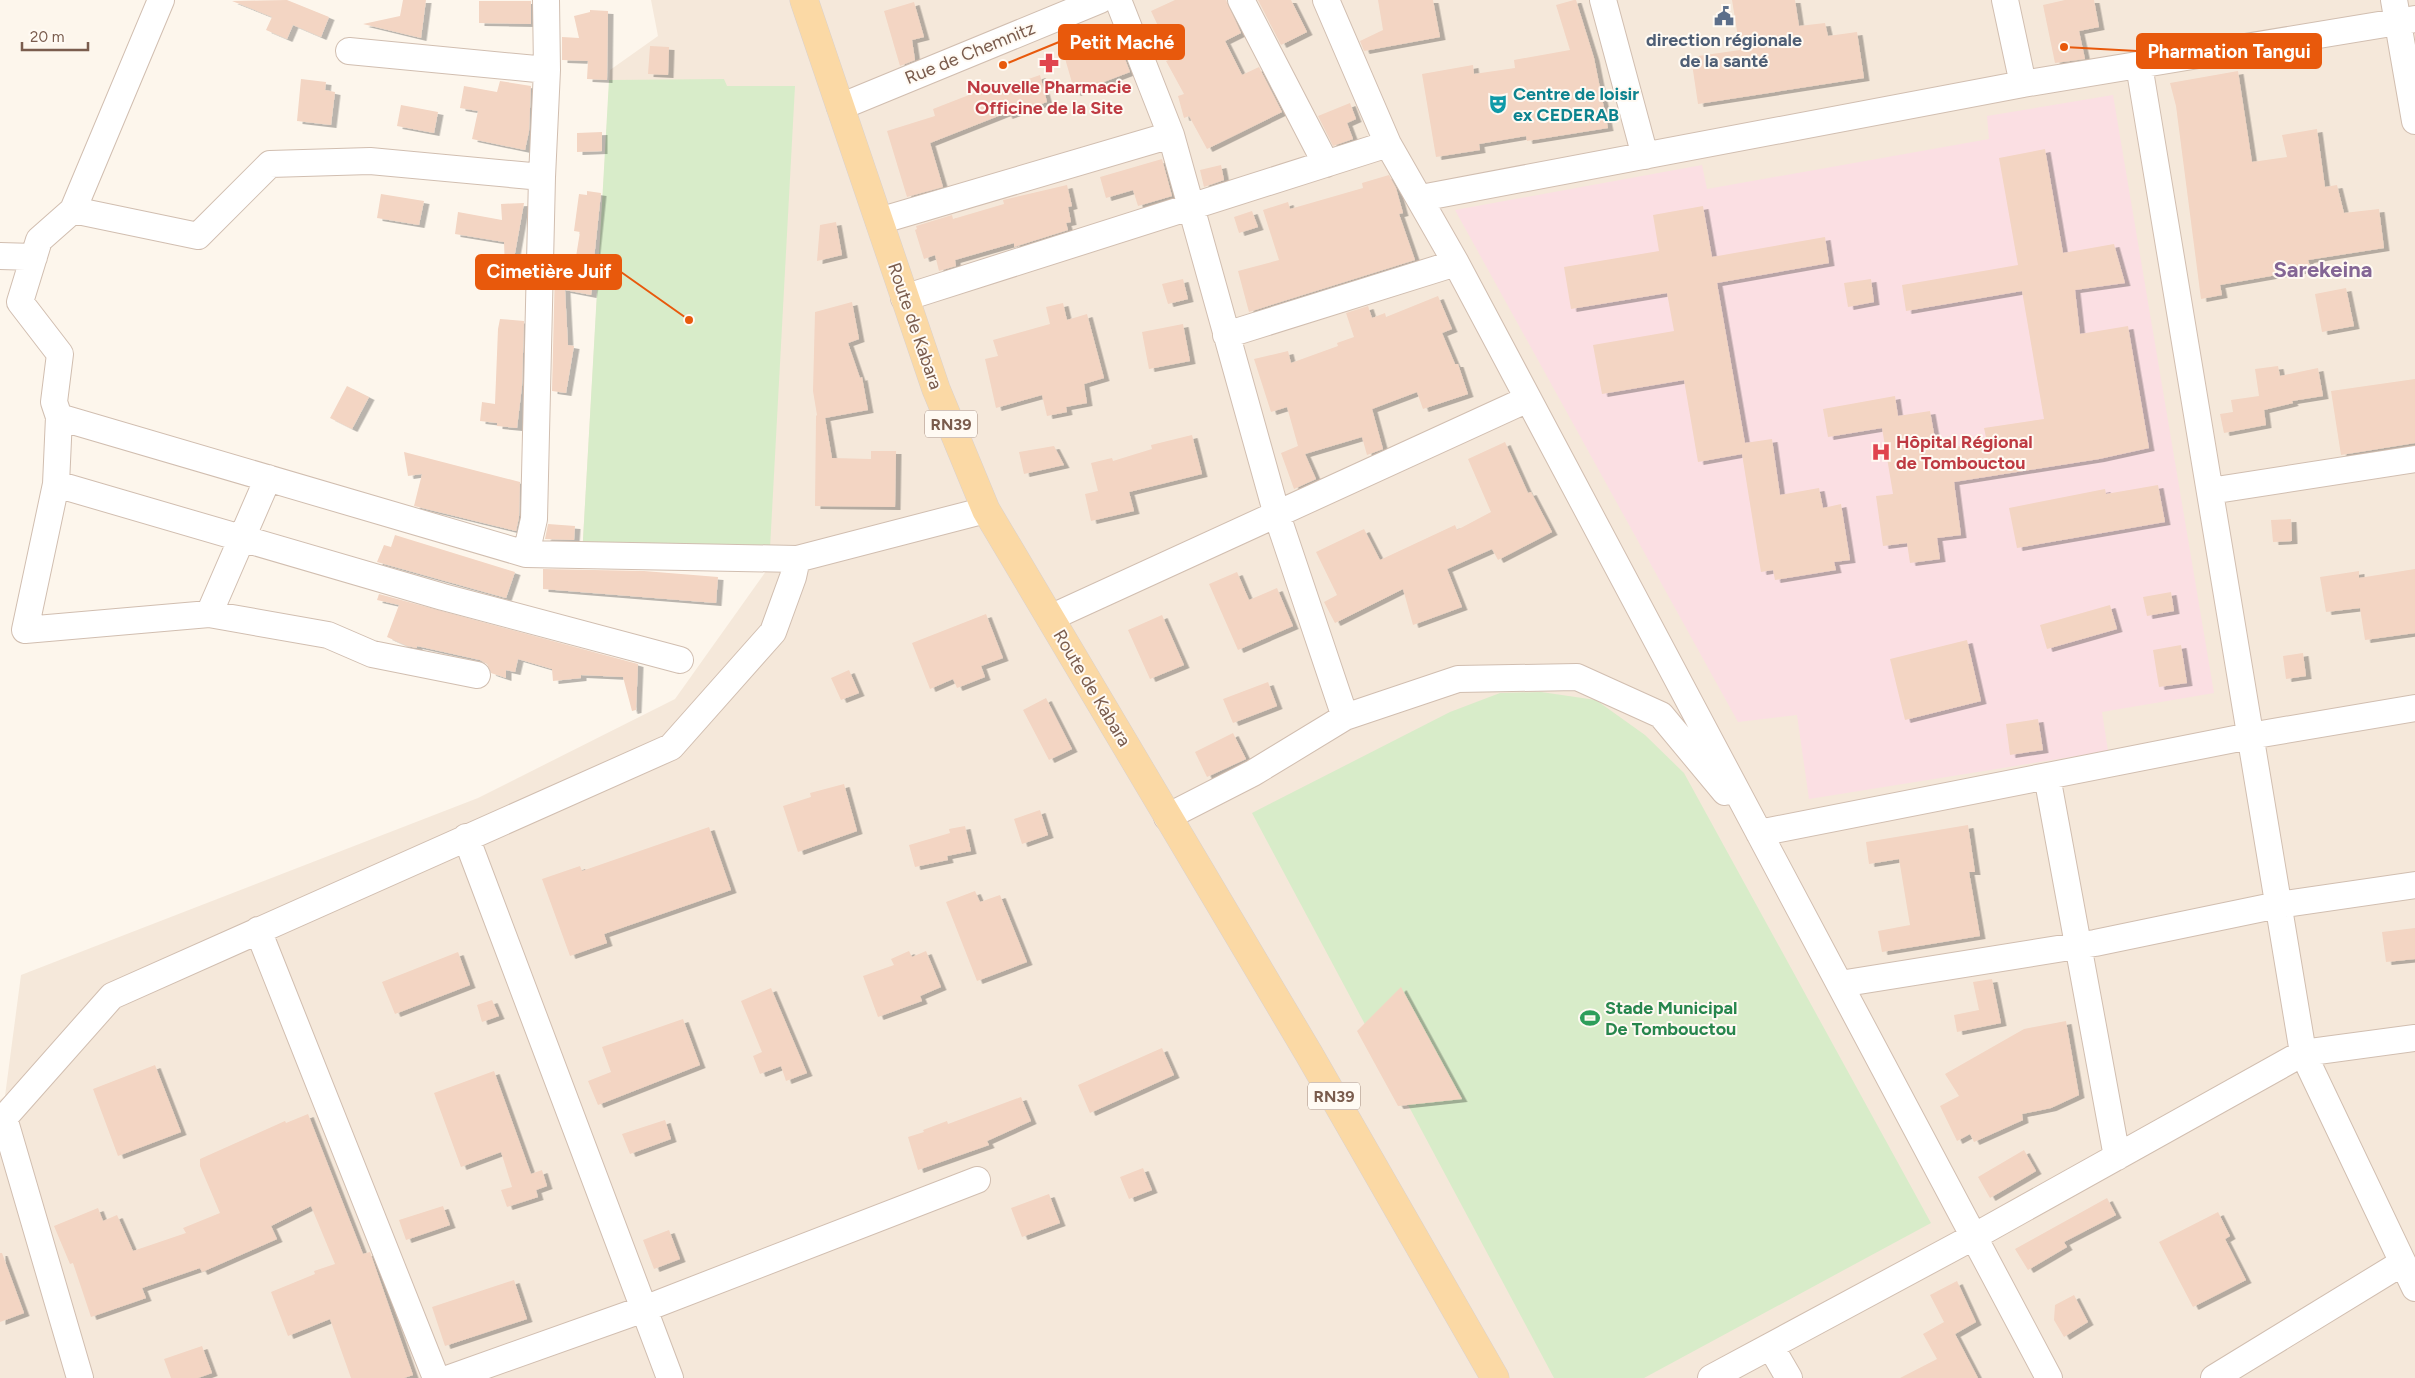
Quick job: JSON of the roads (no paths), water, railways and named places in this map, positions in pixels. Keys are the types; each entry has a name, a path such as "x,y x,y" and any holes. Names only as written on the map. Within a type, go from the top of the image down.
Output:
{"main road":[{"name":"Route de Kabara","path":"804,0 936,389 986,510 1167,817"},
{"name":"RN39","path":"1167,817 1309,1054 1495,1378"}],"street":[{"path":"161,0 73,210 39,240 20,302 60,354 54,402 59,417 56,484 25,630 209,614 328,635 372,654 477,675"},
{"path":"526,554 534,519 546,70 546,0"},
{"name":"Rue de Chemnitz","path":"840,107 1100,0"},
{"path":"1118,0 1171,135 1277,515 1345,717"},
{"path":"1241,0 1326,164"},
{"path":"1326,0 1388,144 1421,198 1456,263 2049,1378"},
{"path":"1603,0 1645,156"},
{"path":"2005,0 2024,84"},
{"path":"1421,198 2024,84 2139,65 2402,14 2415,121"},
{"path":"349,51 546,70"},
{"path":"2139,65 2303,1053 2415,1288"},
{"path":"879,221 1171,135"},
{"path":"904,298 1388,144"},
{"path":"73,210 198,236 270,164 370,161 542,177"},
{"path":"0,256 34,257"},
{"path":"1226,336 1456,263"},
{"path":"1050,618 1528,399"},
{"path":"59,417 526,554 797,559 986,510"},
{"path":"2210,491 2415,459"},
{"path":"209,614 268,478"},
{"path":"56,484 443,597 680,660"},
{"path":"80,1378 4,1118 112,996 671,747 773,632 793,577 797,559"},
{"path":"1167,817 1253,773 1345,717 1458,679 1577,677 1661,715 1759,833"},
{"path":"1759,833 2250,736 2415,708"},
{"path":"2047,776 2117,1156"},
{"path":"466,838 670,1378"},
{"path":"1840,984 2078,946 2278,905 2415,885"},
{"path":"258,930 436,1378"},
{"path":"1711,1378 1975,1236 2303,1053 2415,1038"},
{"path":"450,1378 644,1310 977,1180"},
{"path":"2214,1378 2402,1263"},
{"path":"1771,1346 1789,1378"}],"place":[{"name":"direction régionale de la santé","path":"1724,16"},
{"name":"Pharmation Tangui","path":"2064,47"},
{"name":"Nouvelle Pharmacie Officine de la Site","path":"1049,63"},
{"name":"Petit Maché","path":"1003,65"},
{"name":"Centre de loisir ex CEDERAB","path":"1498,104"},
{"name":"Cimetière Juif","path":"689,320"},
{"name":"Hôpital Régional de Tombouctou","path":"1881,452"},
{"name":"Stade Municipal De Tombouctou","path":"1590,1018"}],"district":[{"name":"Sarekeina","path":"2323,269"}]}
